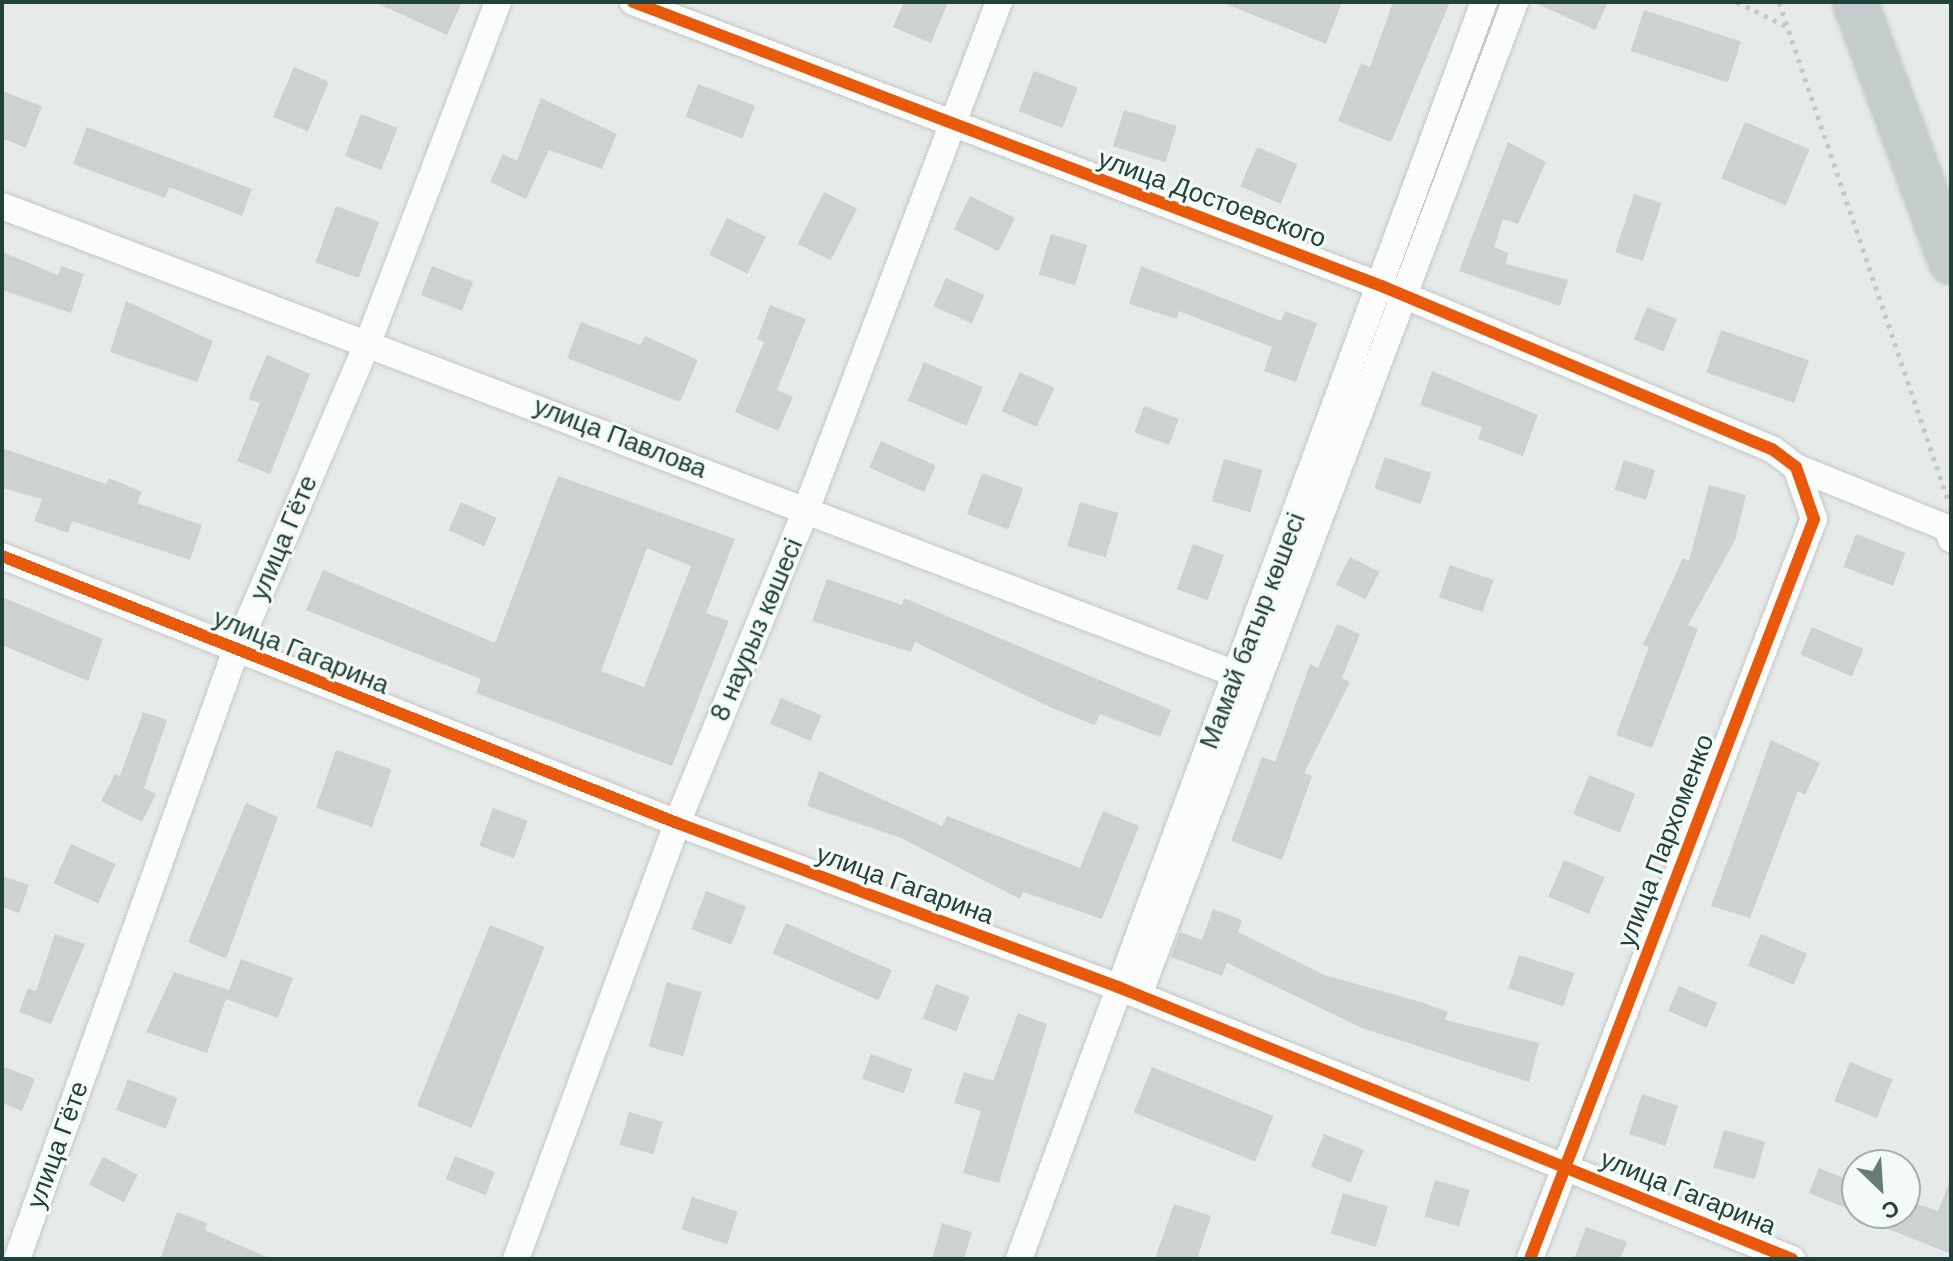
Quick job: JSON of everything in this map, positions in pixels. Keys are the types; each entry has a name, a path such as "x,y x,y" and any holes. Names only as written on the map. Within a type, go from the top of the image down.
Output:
{"highway":[{"path":"1855,2 1951,262"}],"street":[{"name":"улица Гёте","path":"17,1259 236,650 369,340 498,2"},
{"name":"улица Достоевского","path":"633,2 952,126 1395,291 1772,449 1796,467"},
{"name":"8 наурыз көшесі","path":"516,1259 677,823 806,510 999,2"},
{"name":"Мамай батыр көшесі","path":"1019,1259 1128,991 1395,291 1484,2"},
{"name":"Мамай батыр көшесі","path":"1128,991 1236,674 1515,2"},
{"name":"улица Павлова","path":"2,206 369,340 1236,674"},
{"path":"1796,467 1949,533"},
{"name":"улица Пархоменко","path":"1530,1259 1814,519 1796,467"},
{"name":"улица Гагарина","path":"2,556 677,823 1128,991 1792,1259"}],"path":[{"path":"1737,2 1789,27"},
{"path":"1779,2 1945,486 1949,533"}],"building":[{"path":"374,2 462,2 447,35"},
{"path":"904,2 948,2 931,43 893,27"},
{"path":"1221,2 1342,2 1326,44"},
{"path":"1393,2 1450,2 1391,142 1338,121 1361,63 1370,67"},
{"path":"1533,2 1608,2 1595,30"},
{"path":"1644,10 1741,42 1728,82 1631,51"},
{"path":"294,67 329,82 308,132 273,117"},
{"path":"1034,71 1078,88 1062,128 1019,111"},
{"path":"698,84 755,106 742,139 685,117"},
{"path":"2,91 42,106 26,148 2,138"},
{"path":"541,98 617,134 602,169 549,150 526,199 490,182 503,154 517,161"},
{"path":"1124,110 1177,126 1165,162 1113,146"},
{"path":"361,114 397,128 381,170 345,156"},
{"path":"1745,122 1809,149 1786,206 1721,178"},
{"path":"87,127 252,189 242,216 169,187 165,198 73,164"},
{"path":"1508,142 1546,162 1518,224 1503,219 1494,247 1508,253 1506,264 1568,280 1560,306 1459,271"},
{"path":"1257,147 1298,164 1281,204 1240,187"},
{"path":"824,192 857,209 831,260 798,244"},
{"path":"1634,194 1662,203 1643,261 1615,252"},
{"path":"970,196 1015,218 999,251 954,229"},
{"path":"336,206 379,222 359,278 315,262"},
{"path":"727,218 766,237 748,274 709,255"},
{"path":"1051,234 1087,245 1075,285 1039,274"},
{"path":"2,252 58,275 61,266 84,274 71,313 2,290"},
{"path":"432,266 473,282 462,311 421,295"},
{"path":"1141,266 1281,321 1285,311 1317,323 1296,382 1264,371 1272,347 1179,311 1177,319 1129,304"},
{"path":"946,278 984,295 972,323 933,306"},
{"path":"126,301 213,341 197,382 110,352"},
{"path":"770,305 806,319 777,390 793,397 778,431 735,412 764,342 757,339"},
{"path":"1647,307 1677,319 1664,351 1634,339"},
{"path":"581,322 640,345 645,336 698,360 680,402 567,358"},
{"path":"1721,330 1809,360 1794,403 1706,373"},
{"path":"267,355 310,374 270,474 237,461 260,403 248,399"},
{"path":"924,362 983,387 967,426 908,401"},
{"path":"1432,371 1538,415 1523,456 1478,439 1482,427 1420,405"},
{"path":"1020,372 1054,388 1036,427 1002,411"},
{"path":"1144,406 1179,419 1169,445 1134,432"},
{"path":"881,441 936,465 924,492 869,467"},
{"path":"2,448 106,484 109,478 142,492 137,503 202,525 190,560 72,521 68,533 34,521 42,499 2,488"},
{"path":"1385,457 1431,473 1421,504 1374,488"},
{"path":"1224,459 1262,470 1250,512 1212,501"},
{"path":"1624,460 1655,470 1646,500 1614,489"},
{"path":"982,473 1023,488 1008,529 967,514"},
{"path":"558,476 735,539 706,613 729,621 672,766 476,693 481,679 306,610 323,570 495,643","holes":["647,548 691,566 644,687 601,671"]},
{"path":"1709,485 1746,495 1735,540 1688,625 1698,629 1652,748 1616,735 1649,647 1643,645 1683,558 1689,561"},
{"path":"461,502 497,518 484,546 448,530"},
{"path":"1080,502 1118,513 1106,557 1067,546"},
{"path":"1856,534 1905,553 1893,586 1843,567"},
{"path":"1193,544 1224,555 1208,600 1177,589"},
{"path":"1350,557 1379,572 1365,600 1336,585"},
{"path":"1450,565 1493,580 1482,612 1439,597"},
{"path":"827,579 902,605 904,598 1171,710 1160,737 1100,714 1095,725 1054,709 915,642 911,652 812,621"},
{"path":"2,597 103,639 88,681 2,645"},
{"path":"1337,624 1360,634 1342,678 1350,682 1304,773 1312,776 1282,860 1231,841 1262,757 1275,762 1310,664 1318,668"},
{"path":"1812,627 1864,649 1852,676 1800,655"},
{"path":"781,698 822,715 811,741 770,724"},
{"path":"143,712 167,720 144,788 156,794 142,822 101,801 115,774 120,776"},
{"path":"1771,740 1820,763 1805,795 1798,791 1750,918 1711,906"},
{"path":"336,750 392,769 372,827 316,808"},
{"path":"819,771 942,826 947,816 1080,868 1103,811 1139,826 1102,919 1023,892 1020,899 901,838 807,806"},
{"path":"1589,775 1635,794 1620,833 1573,814"},
{"path":"246,803 278,817 226,959 188,942"},
{"path":"493,808 528,821 514,858 479,846"},
{"path":"71,844 116,864 98,903 54,883"},
{"path":"1564,860 1605,877 1589,914 1548,897"},
{"path":"2,876 29,885 19,913 2,907"},
{"path":"706,891 746,906 731,945 691,929"},
{"path":"1213,909 1242,920 1238,932 1324,975 1448,1012 1445,1020 1539,1043 1529,1082 1362,1028 1227,963 1222,976 1171,957 1180,932 1202,940"},
{"path":"786,923 892,970 879,1000 773,953"},
{"path":"490,925 545,947 472,1128 417,1106"},
{"path":"55,934 85,944 51,1024 19,1012 28,988 36,991"},
{"path":"1761,934 1807,954 1794,985 1748,965"},
{"path":"1519,955 1574,973 1563,1006 1508,988"},
{"path":"241,959 293,978 278,1018 226,999 207,1053 146,1032 174,972 229,990"},
{"path":"667,982 702,992 683,1056 649,1046"},
{"path":"936,984 970,997 956,1031 923,1019"},
{"path":"1679,986 1717,1003 1706,1028 1668,1011"},
{"path":"1018,1013 1047,1024 999,1183 963,1173 981,1111 954,1103 964,1072 993,1081"},
{"path":"871,1054 912,1069 903,1093 862,1078"},
{"path":"1850,1062 1893,1079 1877,1118 1834,1101"},
{"path":"2,1066 35,1079 22,1111 2,1103"},
{"path":"1152,1067 1273,1116 1255,1162 1134,1112"},
{"path":"128,1079 177,1098 166,1129 116,1110"},
{"path":"1642,1094 1678,1106 1665,1146 1629,1134"},
{"path":"629,1112 663,1122 653,1154 620,1145"},
{"path":"1724,1130 1765,1142 1755,1179 1713,1167"},
{"path":"1324,1134 1364,1150 1351,1183 1311,1166"},
{"path":"455,1156 495,1172 486,1195 446,1179"},
{"path":"103,1157 138,1175 124,1202 89,1185"},
{"path":"1819,1168 1841,1177 1841,1206 1809,1193"},
{"path":"1435,1180 1470,1190 1459,1226 1425,1217"},
{"path":"1949,1183 1951,1254 1888,1229 1921,1229 1921,1205 1938,1211"},
{"path":"1343,1193 1388,1207 1376,1247 1331,1233"},
{"path":"692,1197 738,1212 727,1244 681,1229"},
{"path":"1174,1204 1211,1216 1197,1259 1155,1259"},
{"path":"177,1212 207,1223 205,1230 271,1259 160,1259"},
{"path":"942,1223 972,1232 964,1259 932,1259"},
{"path":"1586,1227 1627,1242 1620,1259 1574,1259"}],"cycle path":[{"path":"633,2 1384,287 1772,449 1796,467 1814,519 1530,1259"},
{"path":"2,556 677,823 1118,987 1792,1259"}]}
